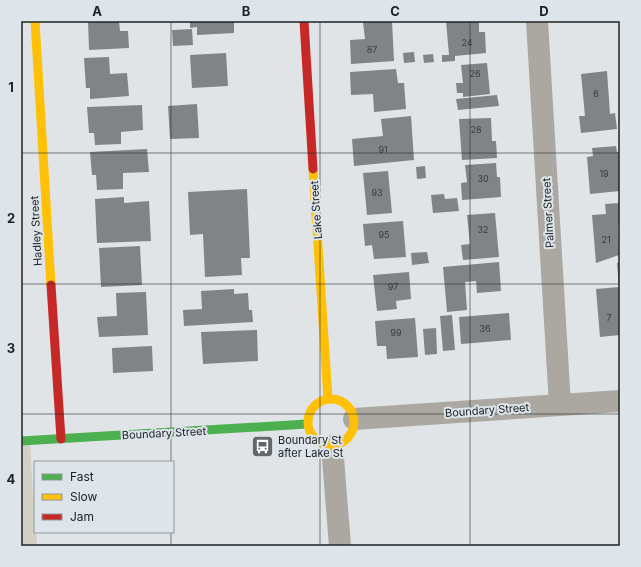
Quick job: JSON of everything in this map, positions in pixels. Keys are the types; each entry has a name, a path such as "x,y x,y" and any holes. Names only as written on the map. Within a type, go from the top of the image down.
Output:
{"street":[{"name":"Hadley Street","path":"35,21 61,439"},
{"name":"Lake Street","path":"304,21 328,399"},
{"name":"Palmer Street","path":"536,21 560,405"},
{"path":"328,399 335,399 348,406 354,419 353,429 349,437 342,443 332,446 324,445 315,440 310,433 307,424 308,415 312,407 319,402 328,399"},
{"name":"Boundary Street","path":"354,419 620,401"},
{"name":"Boundary Street","path":"21,441 307,424"},
{"path":"332,446 340,546"}],"shaded area":[{"path":"21,441 30,441 34,533 36,533 37,546 21,546"}],"building":[{"path":"88,21 119,21 120,31 128,31 129,48 89,50"},
{"path":"190,21 234,21 234,33 197,35 197,27 190,28"},
{"path":"392,21 394,61 351,64 350,40 365,39 363,22"},
{"path":"446,21 479,21 479,32 485,32 486,53 455,56 455,61 442,62 442,55 449,55"},
{"path":"192,29 193,45 173,46 172,30"},
{"path":"414,52 415,62 404,63 403,53"},
{"path":"226,53 228,86 192,88 190,55"},
{"path":"433,54 434,62 424,63 423,55"},
{"path":"109,57 110,74 127,73 129,96 90,99 90,88 86,88 84,58"},
{"path":"487,63 490,94 463,97 463,93 457,93 456,83 463,83 461,65"},
{"path":"396,69 398,83 404,83 406,109 374,112 373,94 351,95 350,72"},
{"path":"607,71 610,114 615,113 617,129 581,133 579,116 585,116 581,74"},
{"path":"497,95 499,106 458,110 456,99"},
{"path":"197,104 199,138 170,139 168,106"},
{"path":"142,105 143,130 121,132 121,144 95,145 94,133 89,133 87,107"},
{"path":"411,116 414,160 354,166 352,139 383,136 381,119"},
{"path":"491,118 492,141 496,141 497,158 462,160 459,119"},
{"path":"616,146 617,152 620,152 620,191 590,194 587,157 593,156 592,148"},
{"path":"147,149 149,172 123,173 123,189 97,190 96,175 92,175 90,152"},
{"path":"496,163 497,177 500,177 501,197 462,200 461,183 467,182 465,165"},
{"path":"425,166 426,178 417,179 416,167"},
{"path":"388,171 392,213 367,215 363,173"},
{"path":"247,189 250,258 241,258 242,275 205,277 203,234 190,235 188,192"},
{"path":"444,194 445,199 457,198 459,211 433,213 431,195"},
{"path":"124,197 124,203 149,201 151,241 97,243 95,199"},
{"path":"620,203 620,224 618,225 619,255 596,263 592,215 606,214 605,204"},
{"path":"495,213 499,257 463,260 461,245 470,244 467,215"},
{"path":"403,221 406,257 374,259 372,245 365,246 363,224"},
{"path":"140,246 142,285 101,287 99,248"},
{"path":"427,252 429,263 412,265 411,253"},
{"path":"499,262 501,291 477,293 476,281 465,282 467,310 447,312 443,267"},
{"path":"620,262 620,287 617,263"},
{"path":"409,272 411,299 396,301 397,309 377,311 373,275"},
{"path":"619,287 620,335 600,337 596,289"},
{"path":"234,289 234,294 248,293 249,310 252,310 253,322 184,326 183,310 202,309 201,291"},
{"path":"146,292 148,335 99,337 97,317 117,316 116,293"},
{"path":"509,313 511,340 461,344 459,317"},
{"path":"452,315 455,350 443,351 440,316"},
{"path":"415,318 418,357 387,359 386,346 377,346 375,321"},
{"path":"436,328 437,354 425,355 423,329"},
{"path":"257,330 258,361 203,364 201,332"},
{"path":"152,346 153,371 113,373 112,348"}],"traffic: fast":[{"path":"21,441 307,424"}],"traffic: slow":[{"path":"35,21 51,285"},
{"path":"313,169 328,399"},
{"path":"336,399 348,405 353,413 354,422 353,431 348,439 340,444 326,445 314,439 309,431 308,417 314,405 322,400 336,399"}],"traffic: jam":[{"path":"304,21 313,169"},
{"path":"51,285 61,439"}],"place":[{"name":"Boundary St after Lake St","path":"263,446"}]}
